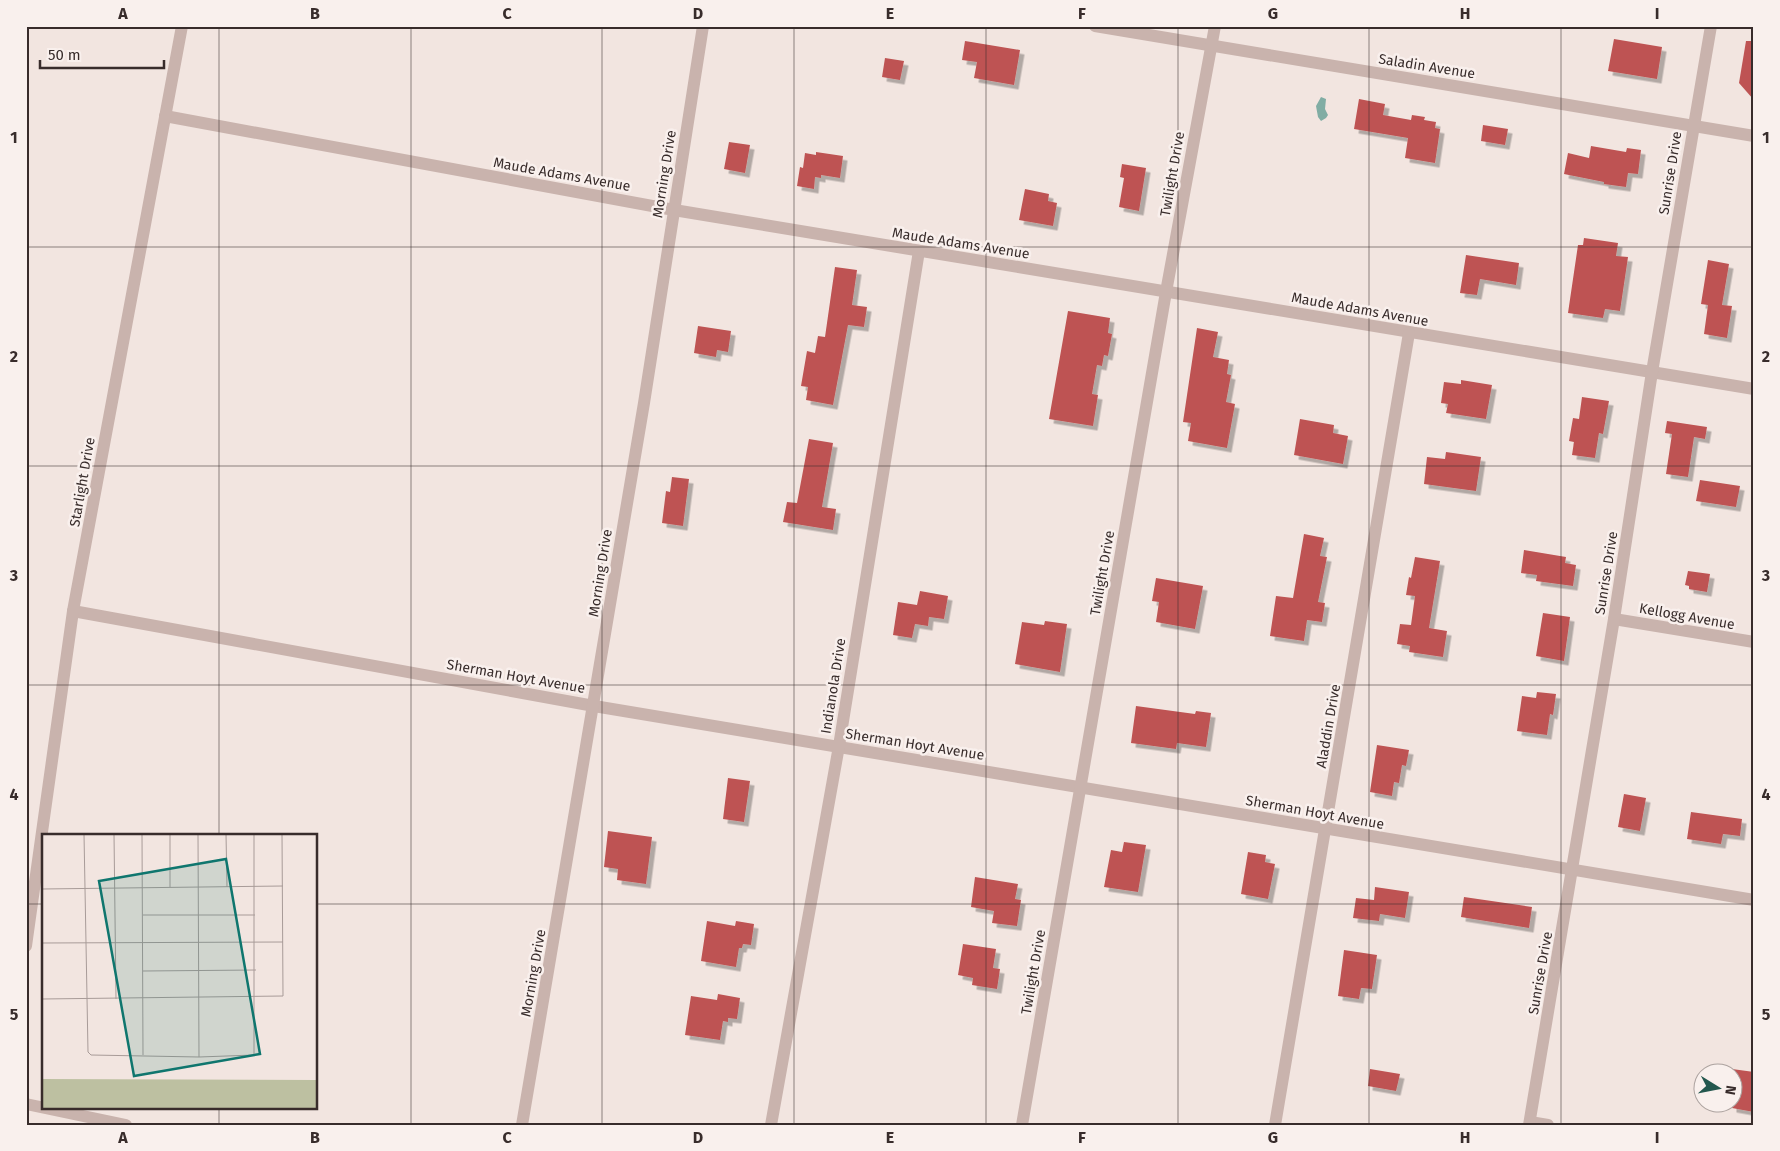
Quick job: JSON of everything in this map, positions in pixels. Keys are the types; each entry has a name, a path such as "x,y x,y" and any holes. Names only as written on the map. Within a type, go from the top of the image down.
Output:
{"street":[{"name":"Starlight Drive","path":"26,946 73,611 182,26"},
{"name":"Morning Drive","path":"522,1125 644,403 703,26"},
{"name":"Saladin Avenue","path":"1094,26 1754,136"},
{"name":"Twilight Drive","path":"1022,1125 1166,292 1214,26"},
{"name":"Sunrise Drive","path":"1529,1123 1614,619 1652,372 1710,26"},
{"name":"Maude Adams Avenue","path":"165,116 674,210 1754,389"},
{"name":"Indianola Drive","path":"771,1125 838,746 920,252"},
{"name":"Aladdin Drive","path":"1275,1125 1409,333"},
{"name":"Sherman Hoyt Avenue","path":"73,611 594,706 1754,900"},
{"name":"Kellogg Avenue","path":"1614,619 1754,642"},
{"path":"26,1104 42,1107"},
{"path":"45,1108 126,1125"},
{"path":"1529,1123 1548,1125"}],"water":[{"path":"1321,97 1326,99 1325,109 1328,115 1321,121 1318,117 1316,106"}],"building":[{"path":"1614,39 1662,47 1657,79 1608,71"},
{"path":"965,41 1020,50 1014,85 974,78 977,62 962,60"},
{"path":"1746,41 1754,41 1754,100 1739,83"},
{"path":"885,58 904,61 900,80 882,77"},
{"path":"1359,99 1385,104 1383,115 1411,120 1412,115 1425,117 1424,120 1436,122 1435,128 1440,129 1435,163 1405,158 1408,138 1354,129"},
{"path":"1483,125 1508,129 1505,145 1481,141"},
{"path":"729,142 750,145 745,173 724,169"},
{"path":"1591,146 1626,152 1627,148 1641,150 1638,174 1628,173 1626,187 1604,184 1604,182 1564,174 1568,153 1589,158"},
{"path":"816,152 843,156 840,178 821,175 821,178 815,177 814,189 797,186 800,167 803,168 805,153 816,155"},
{"path":"1122,164 1146,168 1139,211 1119,207 1124,178 1120,177"},
{"path":"1025,189 1049,194 1048,201 1057,203 1053,226 1019,220"},
{"path":"1584,238 1618,243 1616,256 1628,257 1620,311 1605,309 1603,318 1568,313 1578,245 1583,245"},
{"path":"1466,255 1519,263 1516,285 1480,279 1477,295 1460,293"},
{"path":"1708,260 1729,264 1722,305 1732,306 1727,338 1704,334 1708,305 1701,304"},
{"path":"835,267 857,270 852,305 867,307 864,327 848,325 833,405 806,400 808,387 801,386 807,351 815,353 818,336 825,337"},
{"path":"1068,311 1110,318 1108,333 1112,334 1108,356 1104,355 1102,366 1097,365 1092,394 1098,395 1093,426 1049,419"},
{"path":"698,326 731,331 728,352 717,350 716,357 694,353"},
{"path":"1197,328 1218,332 1213,357 1229,360 1227,374 1231,375 1226,402 1235,404 1227,448 1188,441 1191,423 1183,422"},
{"path":"1461,380 1492,385 1486,419 1446,413 1448,404 1441,403 1444,382 1461,384"},
{"path":"1582,397 1609,401 1603,434 1599,433 1595,458 1572,455 1574,442 1569,441 1573,418 1579,419"},
{"path":"1300,419 1334,425 1333,433 1348,436 1343,464 1294,455"},
{"path":"1667,421 1707,427 1705,439 1694,437 1688,477 1666,474 1672,434 1665,433"},
{"path":"809,439 833,443 822,507 836,509 833,530 783,522 787,502 797,503"},
{"path":"1446,452 1481,457 1476,491 1424,484 1427,457 1445,459"},
{"path":"672,477 689,479 683,526 662,523 666,491 670,492"},
{"path":"1700,480 1740,486 1736,507 1696,501"},
{"path":"1304,534 1324,538 1320,556 1327,557 1318,602 1325,603 1322,622 1307,620 1304,641 1270,636 1276,596 1293,598"},
{"path":"1524,550 1566,557 1565,563 1576,565 1573,586 1536,581 1537,575 1521,573"},
{"path":"1415,557 1440,561 1429,628 1447,631 1443,657 1409,652 1410,646 1397,644 1400,624 1411,625 1415,596 1406,595"},
{"path":"1688,571 1710,574 1707,592 1689,589 1689,586 1685,585"},
{"path":"1156,578 1203,586 1195,629 1156,622 1159,602 1152,601"},
{"path":"920,591 948,596 944,619 929,617 928,626 915,624 912,638 893,635 898,602 917,605"},
{"path":"1543,613 1570,617 1564,661 1536,656"},
{"path":"1045,621 1067,624 1060,672 1015,664 1022,622 1044,625"},
{"path":"1537,692 1556,694 1553,715 1550,714 1547,735 1517,731 1522,696 1536,698"},
{"path":"1136,706 1195,714 1196,711 1211,713 1206,747 1177,743 1176,749 1131,743"},
{"path":"1377,745 1409,750 1406,766 1402,765 1399,783 1394,782 1392,796 1370,792"},
{"path":"728,778 750,781 744,822 723,819"},
{"path":"1624,794 1646,798 1640,831 1618,827"},
{"path":"1691,812 1742,819 1740,836 1723,834 1721,844 1687,839"},
{"path":"608,831 652,837 646,884 617,880 618,869 604,867"},
{"path":"1124,842 1146,845 1138,892 1104,887 1111,850 1122,852"},
{"path":"1248,852 1266,855 1265,862 1275,864 1268,899 1241,894"},
{"path":"975,877 1018,884 1015,899 1021,900 1017,926 992,923 994,911 971,907"},
{"path":"1375,887 1409,892 1405,918 1380,914 1379,921 1353,918 1356,898 1374,900"},
{"path":"1464,897 1532,907 1529,928 1461,917"},
{"path":"707,921 735,926 736,921 754,924 751,945 743,944 742,948 739,948 736,967 701,961"},
{"path":"963,944 996,949 993,968 1000,969 997,989 972,985 973,978 958,975"},
{"path":"1344,950 1377,955 1372,989 1361,988 1359,999 1338,996"},
{"path":"718,994 740,998 737,1019 728,1018 728,1022 723,1021 720,1040 685,1035 691,996 717,1000"},
{"path":"1370,1069 1400,1074 1396,1091 1368,1086"},
{"path":"1742,1070 1754,1072 1754,1112 1742,1110"}]}
